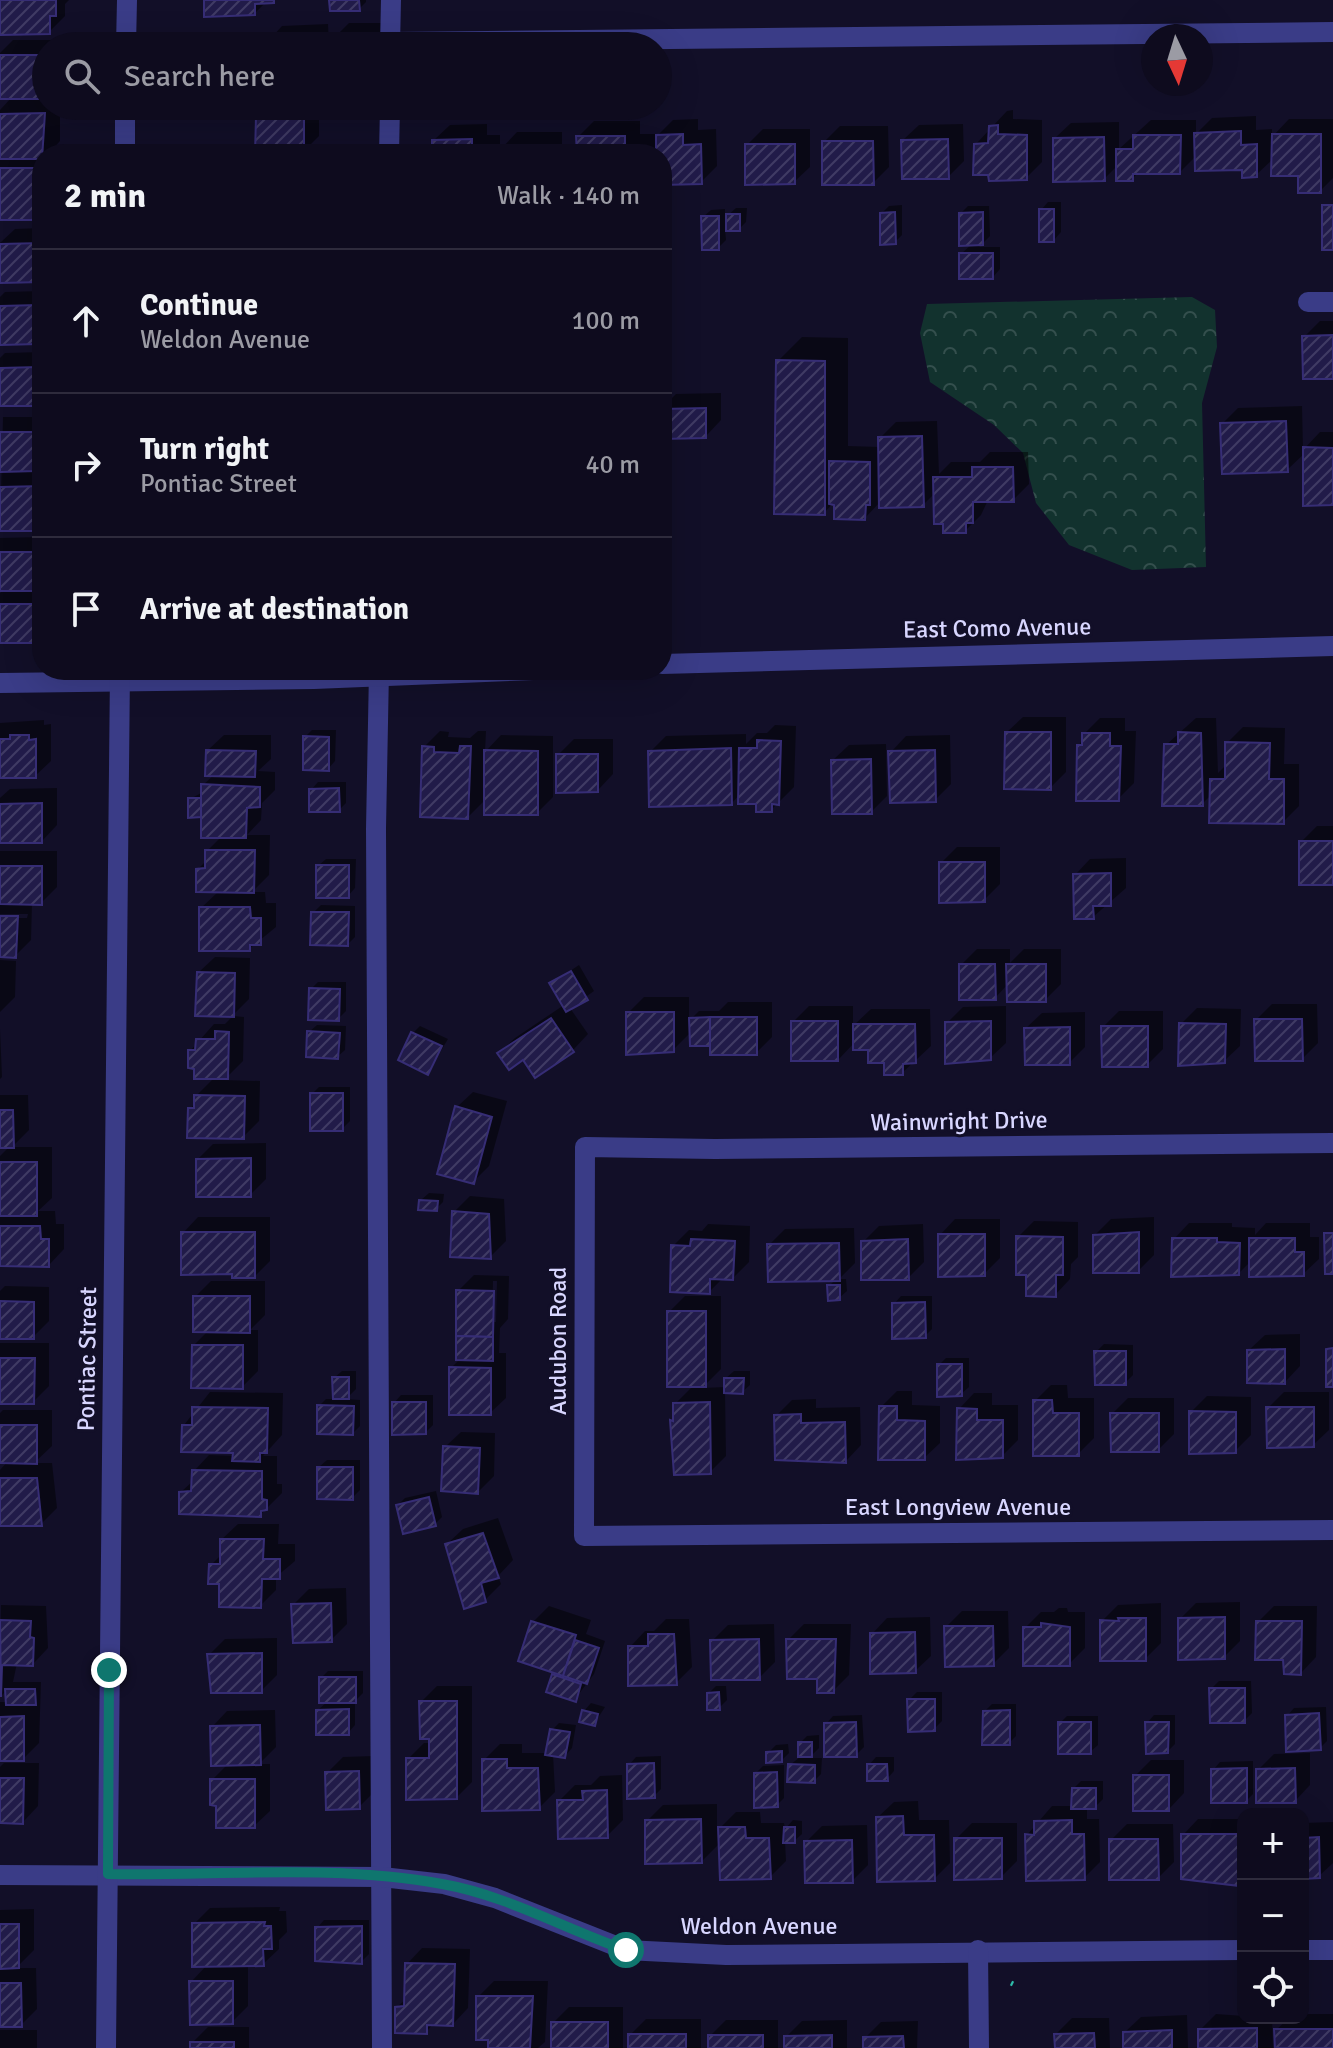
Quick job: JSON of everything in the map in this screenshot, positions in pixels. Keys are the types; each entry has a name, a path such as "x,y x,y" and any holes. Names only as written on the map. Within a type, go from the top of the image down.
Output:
{"street":[{"path":"126,32 127,0"},
{"path":"390,32 391,0"},
{"path":"672,40 1333,32"},
{"path":"125,120 125,144"},
{"path":"389,144 390,120"},
{"path":"1308,302 1333,302"},
{"name":"East Como Avenue","path":"672,664 1333,646"},
{"path":"0,683 51,680"},
{"name":"Pontiac Street","path":"106,2048 120,680"},
{"path":"379,680 376,844 382,2048"},
{"name":"Wainwright Drive","path":"585,1147 715,1149 1333,1143"},
{"name":"Audubon Road","path":"584,1536 585,1147"},
{"name":"East Longview Avenue","path":"584,1536 1333,1530"},
{"name":"Weldon Avenue","path":"0,1875 382,1877 444,1884 495,1898 571,1931 626,1950 726,1955 978,1950 1237,1950"},
{"path":"978,1950 979,2048"},
{"path":"1309,1950 1333,1950"}],"green space":[{"path":"1192,297 1215,310 1217,347 1202,403 1206,567 1132,570 1069,545 1036,503 1023,453 994,425 930,382 920,333 927,304"}],"building":[{"path":"0,0 56,0 56,16 50,16 50,32 0,35"},
{"path":"204,0 274,0 274,3 255,4 255,15 204,17"},
{"path":"329,0 359,0 360,11 330,11"},
{"path":"0,55 32,55 32,99 0,99"},
{"path":"32,113 32,120 45,120 43,144 32,144 32,159 0,159 0,114"},
{"path":"256,120 304,120 304,144 255,144"},
{"path":"998,125 998,134 1027,135 1027,180 989,181 988,175 973,175 974,144 988,143 989,126"},
{"path":"1241,131 1241,145 1257,144 1257,177 1242,178 1242,170 1195,171 1194,133"},
{"path":"683,134 683,145 701,144 702,184 672,185 672,144 656,144 656,135"},
{"path":"1272,134 1321,134 1321,193 1298,193 1298,176 1271,176"},
{"path":"1133,135 1181,135 1180,174 1133,174 1133,181 1116,181 1116,149 1133,149"},
{"path":"576,136 625,136 625,144 576,144"},
{"path":"1104,137 1105,181 1053,182 1053,138"},
{"path":"472,139 472,144 432,144 432,140"},
{"path":"948,139 949,179 902,179 901,140"},
{"path":"822,141 873,141 874,185 822,185"},
{"path":"745,144 795,144 795,184 745,185"},
{"path":"0,168 32,168 32,220 0,220"},
{"path":"1322,205 1333,205 1333,250 1322,250"},
{"path":"1039,209 1054,209 1054,242 1039,242"},
{"path":"895,212 896,244 880,245 880,213"},
{"path":"983,212 983,245 959,246 959,213"},
{"path":"726,214 740,214 740,231 726,231"},
{"path":"701,216 719,216 719,250 702,250"},
{"path":"32,243 32,282 0,283 0,244"},
{"path":"959,253 993,253 993,279 959,279"},
{"path":"32,305 32,344 0,345 0,306"},
{"path":"1333,335 1333,379 1303,379 1302,336"},
{"path":"776,360 825,361 825,515 774,514"},
{"path":"32,367 32,406 0,406 0,368"},
{"path":"706,408 706,438 672,439 672,409"},
{"path":"1286,421 1288,472 1222,474 1220,423"},
{"path":"0,432 32,432 32,471 0,472"},
{"path":"922,436 924,507 879,508 878,437"},
{"path":"1303,447 1333,448 1333,505 1303,506"},
{"path":"829,461 870,462 870,505 866,505 865,520 834,519 834,505 829,504"},
{"path":"972,467 1013,467 1014,502 973,502 973,523 966,523 966,533 943,533 943,524 934,524 933,477 972,477"},
{"path":"32,486 32,531 0,531 0,487"},
{"path":"0,552 32,552 32,591 0,591"},
{"path":"0,604 32,604 32,643 0,643"},
{"path":"1005,732 1051,732 1051,790 1004,789"},
{"path":"1178,732 1201,733 1203,806 1162,806 1164,744 1178,744"},
{"path":"1082,733 1110,733 1110,746 1121,746 1119,801 1076,801 1077,745 1082,745"},
{"path":"10,735 29,735 29,740 36,739 36,778 0,778 0,739 10,739"},
{"path":"303,736 329,737 329,771 303,770"},
{"path":"757,740 781,741 779,805 772,804 772,812 756,812 756,804 738,804 739,748 757,748"},
{"path":"1225,742 1270,743 1269,779 1284,779 1284,824 1209,823 1210,779 1225,779"},
{"path":"422,746 434,747 434,752 459,753 460,746 471,746 468,819 420,817"},
{"path":"731,748 732,805 649,807 648,751"},
{"path":"206,750 256,751 255,777 205,776"},
{"path":"484,750 538,751 538,815 484,815"},
{"path":"935,750 936,802 890,803 888,751"},
{"path":"556,754 598,754 598,792 556,793"},
{"path":"871,759 872,814 832,814 831,760"},
{"path":"201,784 260,787 260,807 247,808 246,838 201,838"},
{"path":"339,788 340,812 309,812 309,789"},
{"path":"188,798 201,798 201,817 188,818"},
{"path":"42,803 42,843 0,843 0,804"},
{"path":"1299,841 1333,841 1333,885 1299,885"},
{"path":"205,850 255,850 254,893 196,892 196,869 205,868"},
{"path":"939,862 985,862 985,902 939,903"},
{"path":"316,865 349,865 349,898 316,898"},
{"path":"0,866 42,866 42,905 0,904"},
{"path":"1111,873 1111,906 1093,906 1094,919 1074,919 1073,874"},
{"path":"199,907 250,907 251,918 261,918 261,945 250,945 250,951 199,951"},
{"path":"311,912 349,912 348,946 310,945"},
{"path":"0,916 18,916 16,958 0,957"},
{"path":"959,964 995,964 996,1000 959,1000"},
{"path":"1006,964 1046,964 1046,1002 1007,1002"},
{"path":"571,971 588,1000 566,1012 549,983"},
{"path":"197,972 235,973 234,1017 195,1016"},
{"path":"309,988 340,989 339,1021 308,1020"},
{"path":"626,1012 674,1012 674,1052 626,1055"},
{"path":"710,1017 757,1017 757,1055 710,1055"},
{"path":"710,1017 710,1046 690,1046 689,1018"},
{"path":"551,1018 574,1052 535,1078 523,1060 509,1070 497,1053"},
{"path":"1254,1019 1302,1019 1303,1061 1255,1061"},
{"path":"791,1021 838,1021 838,1061 791,1061"},
{"path":"991,1021 991,1060 945,1064 945,1022"},
{"path":"1179,1023 1226,1024 1225,1063 1178,1066"},
{"path":"853,1024 915,1024 916,1063 903,1064 903,1075 884,1075 884,1063 868,1063 868,1050 853,1050"},
{"path":"1101,1026 1148,1026 1148,1067 1102,1067"},
{"path":"1070,1027 1070,1065 1025,1065 1024,1028"},
{"path":"215,1031 229,1032 228,1079 194,1079 194,1069 188,1068 188,1050 195,1050 196,1039 215,1039"},
{"path":"307,1031 340,1033 338,1059 306,1057"},
{"path":"411,1032 442,1046 428,1075 398,1060"},
{"path":"310,1093 343,1093 343,1131 310,1131"},
{"path":"194,1095 245,1096 244,1139 187,1138 188,1108 194,1108"},
{"path":"455,1106 492,1117 474,1184 437,1174"},
{"path":"0,1110 13,1110 14,1148 0,1148"},
{"path":"251,1158 251,1197 196,1197 196,1159"},
{"path":"0,1162 37,1162 37,1216 0,1216"},
{"path":"419,1200 438,1201 437,1211 418,1210"},
{"path":"452,1211 489,1214 491,1259 450,1257"},
{"path":"0,1226 40,1226 41,1239 49,1239 49,1267 0,1266"},
{"path":"181,1232 255,1232 255,1278 232,1278 232,1274 181,1275"},
{"path":"1139,1232 1139,1273 1093,1273 1093,1235"},
{"path":"1324,1233 1333,1233 1333,1274 1325,1274"},
{"path":"938,1234 985,1234 985,1276 938,1277"},
{"path":"1016,1236 1063,1237 1063,1275 1056,1275 1056,1297 1026,1296 1026,1275 1016,1275"},
{"path":"1172,1238 1217,1238 1217,1242 1240,1243 1239,1275 1171,1277"},
{"path":"1249,1238 1295,1238 1295,1252 1304,1252 1304,1276 1249,1277"},
{"path":"691,1239 735,1241 733,1280 710,1279 710,1294 670,1292 671,1245 690,1246"},
{"path":"908,1239 909,1280 861,1280 861,1241"},
{"path":"839,1243 840,1281 768,1282 767,1244"},
{"path":"827,1285 840,1285 840,1300 828,1301"},
{"path":"456,1290 494,1291 493,1337 456,1336"},
{"path":"193,1296 250,1296 250,1333 193,1332"},
{"path":"0,1301 34,1302 34,1339 0,1339"},
{"path":"925,1302 926,1338 892,1339 892,1303"},
{"path":"667,1311 706,1311 706,1387 667,1387"},
{"path":"456,1336 493,1337 493,1361 456,1360"},
{"path":"192,1345 243,1345 243,1389 191,1388"},
{"path":"1333,1348 1333,1387 1326,1387 1326,1349"},
{"path":"1285,1349 1285,1384 1247,1383 1247,1350"},
{"path":"1094,1351 1126,1351 1126,1385 1095,1385"},
{"path":"0,1358 35,1358 34,1404 0,1404"},
{"path":"937,1364 962,1364 962,1396 937,1397"},
{"path":"449,1367 491,1368 491,1415 449,1415"},
{"path":"332,1377 349,1377 349,1399 333,1399"},
{"path":"724,1378 744,1378 743,1394 724,1393"},
{"path":"1033,1400 1052,1400 1053,1413 1079,1413 1079,1456 1033,1456"},
{"path":"392,1402 426,1402 426,1434 392,1435"},
{"path":"710,1402 711,1474 674,1475 670,1420 673,1421 673,1403"},
{"path":"317,1405 354,1406 353,1435 317,1434"},
{"path":"879,1406 897,1406 897,1420 925,1421 925,1460 878,1460"},
{"path":"192,1407 268,1408 267,1453 260,1453 260,1462 232,1461 233,1453 181,1452 182,1425 192,1425"},
{"path":"1266,1407 1314,1407 1314,1447 1267,1448"},
{"path":"957,1408 977,1409 977,1420 1003,1420 1003,1458 956,1460"},
{"path":"1189,1411 1236,1412 1236,1453 1189,1454"},
{"path":"1110,1413 1159,1413 1159,1452 1111,1452"},
{"path":"801,1414 801,1423 845,1422 846,1463 775,1460 774,1415"},
{"path":"0,1425 37,1425 37,1464 0,1463"},
{"path":"443,1446 480,1448 478,1494 441,1491"},
{"path":"317,1467 353,1467 353,1500 317,1499"},
{"path":"192,1470 262,1471 262,1499 267,1500 267,1510 261,1511 261,1517 179,1514 179,1492 191,1491"},
{"path":"0,1478 37,1478 42,1526 0,1526"},
{"path":"429,1497 436,1526 403,1534 396,1505"},
{"path":"483,1533 499,1578 481,1583 486,1602 464,1609 445,1544"},
{"path":"220,1539 264,1539 263,1559 280,1559 280,1579 262,1579 261,1608 219,1607 219,1584 208,1584 209,1564 220,1564"},
{"path":"331,1603 332,1642 293,1643 291,1604"},
{"path":"1225,1617 1225,1659 1178,1660 1178,1618"},
{"path":"1118,1618 1146,1618 1146,1661 1100,1661 1100,1620 1119,1621"},
{"path":"0,1620 31,1621 30,1637 34,1638 33,1666 2,1665 1,1697"},
{"path":"531,1621 576,1635 563,1676 518,1661"},
{"path":"1256,1621 1302,1621 1301,1675 1284,1674 1283,1660 1255,1660"},
{"path":"1041,1623 1070,1627 1070,1666 1023,1666 1023,1627 1041,1627"},
{"path":"944,1626 993,1626 994,1666 945,1667"},
{"path":"915,1632 916,1673 870,1674 870,1633"},
{"path":"648,1634 674,1634 677,1685 628,1686 628,1646 648,1646"},
{"path":"759,1639 760,1680 711,1680 710,1640"},
{"path":"786,1639 836,1639 834,1693 817,1693 817,1679 787,1679"},
{"path":"575,1640 599,1648 587,1684 563,1676"},
{"path":"262,1653 262,1693 211,1693 207,1654"},
{"path":"552,1674 581,1684 576,1702 546,1692"},
{"path":"319,1677 356,1677 356,1703 319,1703"},
{"path":"1209,1688 1245,1688 1245,1723 1210,1723"},
{"path":"5,1689 35,1689 36,1705 6,1705"},
{"path":"719,1692 720,1710 707,1710 707,1693"},
{"path":"907,1699 935,1699 935,1731 908,1732"},
{"path":"419,1701 457,1701 457,1799 406,1800 406,1758 429,1758 429,1739 420,1739"},
{"path":"349,1709 349,1735 316,1735 316,1710"},
{"path":"582,1710 598,1714 595,1726 579,1722"},
{"path":"1010,1710 1010,1745 982,1745 983,1711"},
{"path":"1319,1713 1321,1750 1286,1752 1285,1715"},
{"path":"24,1716 24,1761 0,1761 0,1717"},
{"path":"856,1722 857,1757 824,1757 824,1723"},
{"path":"1058,1722 1091,1722 1091,1754 1058,1754"},
{"path":"1145,1722 1169,1722 1168,1753 1146,1754"},
{"path":"260,1725 261,1765 211,1766 210,1726"},
{"path":"550,1729 570,1732 565,1758 545,1755"},
{"path":"798,1742 812,1742 812,1757 798,1757"},
{"path":"782,1751 782,1762 766,1763 766,1752"},
{"path":"482,1759 507,1759 507,1768 538,1768 540,1810 482,1811"},
{"path":"654,1763 655,1798 627,1799 627,1764"},
{"path":"788,1764 815,1765 815,1783 787,1782"},
{"path":"867,1764 887,1764 888,1781 867,1781"},
{"path":"1247,1768 1247,1803 1211,1803 1211,1769"},
{"path":"1295,1768 1296,1803 1256,1803 1256,1769"},
{"path":"359,1771 360,1809 326,1810 325,1772"},
{"path":"777,1772 778,1807 754,1808 754,1773"},
{"path":"1133,1775 1169,1775 1169,1811 1133,1811"},
{"path":"0,1778 24,1778 23,1824 0,1823"},
{"path":"210,1779 255,1779 255,1828 216,1828 216,1806 210,1805"},
{"path":"1072,1788 1096,1788 1096,1809 1071,1809"},
{"path":"607,1790 608,1838 558,1839 557,1800 583,1800 582,1791"},
{"path":"903,1816 904,1835 934,1835 935,1881 877,1882 876,1817"},
{"path":"701,1819 702,1863 645,1864 645,1820"},
{"path":"1072,1820 1072,1834 1084,1834 1085,1880 1026,1881 1025,1834 1034,1835 1034,1821"},
{"path":"718,1827 745,1827 746,1838 769,1838 771,1879 720,1880"},
{"path":"784,1827 795,1827 795,1843 783,1843"},
{"path":"1181,1834 1237,1834 1237,1886 1181,1879"},
{"path":"1319,1837 1320,1878 1309,1879 1309,1838"},
{"path":"954,1838 1002,1838 1002,1879 954,1880"},
{"path":"1109,1839 1158,1839 1159,1880 1109,1880"},
{"path":"852,1840 853,1883 805,1883 804,1841"},
{"path":"265,1922 264,1926 271,1926 272,1949 263,1949 264,1966 192,1967 192,1923"},
{"path":"0,1924 19,1924 19,1968 0,1969"},
{"path":"362,1926 362,1964 315,1961 315,1927"},
{"path":"405,1963 455,1964 453,2026 427,2025 427,2034 395,2033 395,2007 404,2006"},
{"path":"189,1981 233,1981 233,2024 190,2025"},
{"path":"0,1983 21,1983 22,2027 0,2027"},
{"path":"476,1996 533,1996 530,2048 488,2048 488,2040 476,2040"},
{"path":"551,2022 608,2022 608,2048 551,2048"},
{"path":"1257,2028 1257,2048 1198,2048 1198,2029"},
{"path":"1274,2029 1333,2029 1333,2048 1275,2048"},
{"path":"1172,2030 1172,2048 1123,2048 1123,2032"},
{"path":"1094,2033 1095,2048 1055,2048 1054,2034"},
{"path":"628,2034 686,2034 686,2048 628,2048"},
{"path":"708,2035 763,2035 763,2048 708,2048"},
{"path":"832,2035 832,2048 784,2048 784,2036"},
{"path":"903,2036 904,2048 863,2048 863,2037"},
{"path":"190,2042 234,2042 234,2048 190,2048"}],"route":[{"path":"109,1670 108,1874 382,1877 444,1884 495,1898 571,1931 626,1950"}]}
